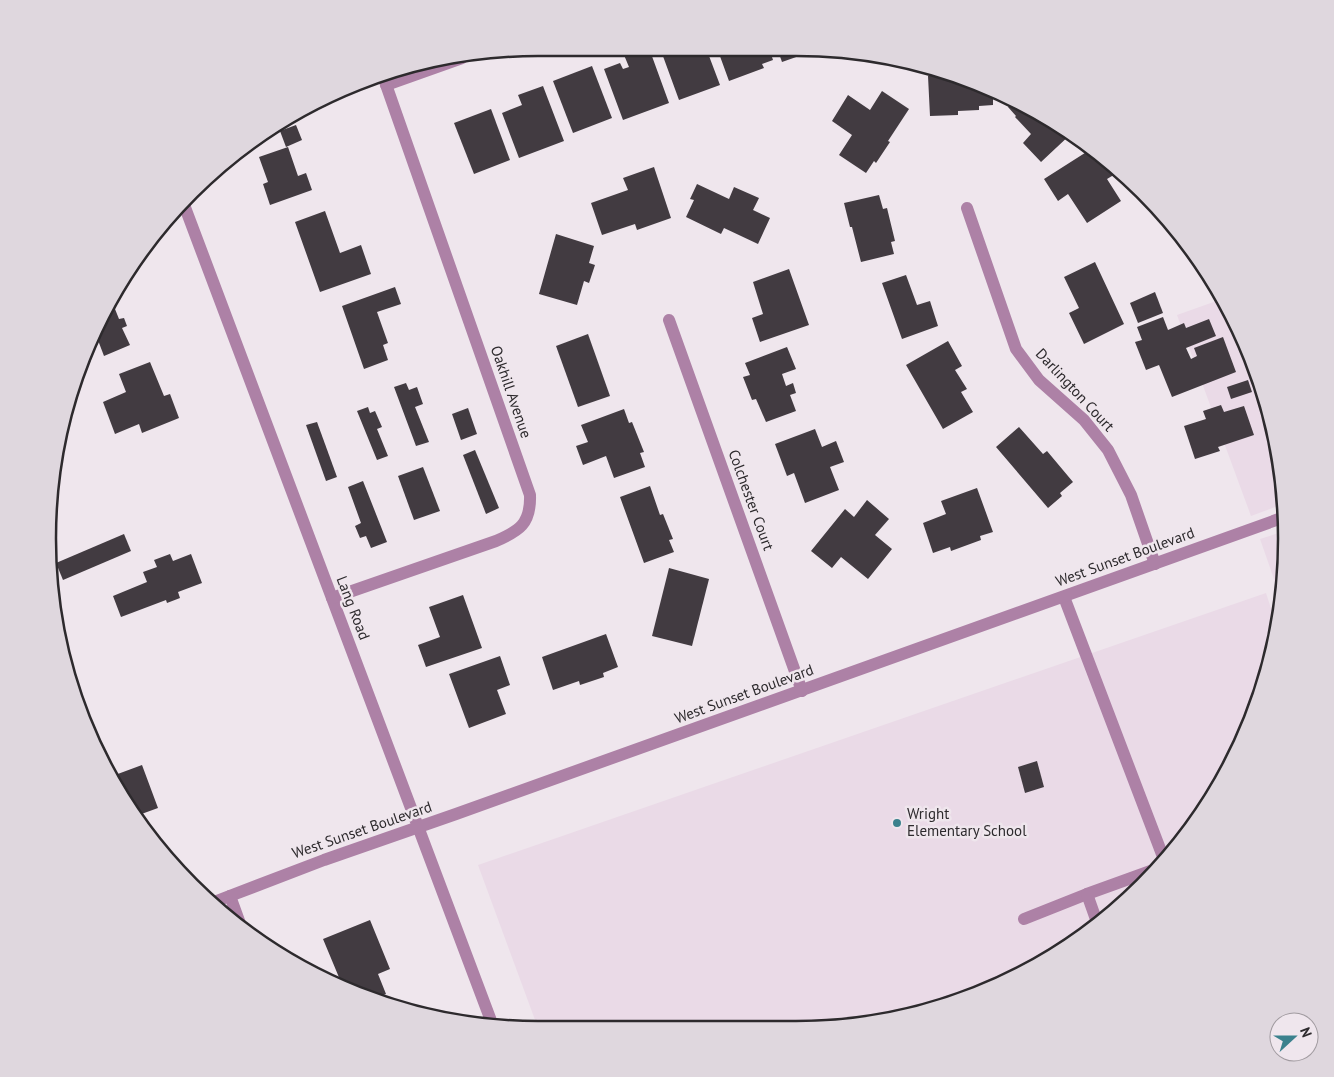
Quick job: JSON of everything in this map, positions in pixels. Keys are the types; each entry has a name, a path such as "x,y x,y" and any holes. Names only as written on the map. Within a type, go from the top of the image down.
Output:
{"street":[{"name":"Oakhill Avenue","path":"332,598 496,541 516,532 523,524 530,508 530,495 385,81"},
{"name":"Darlington Court","path":"967,208 1016,349 1039,380 1084,420 1108,450 1131,495 1155,564"},
{"name":"Lang Road","path":"186,210 490,1018"},
{"name":"Colchester Court","path":"669,320 802,691"},
{"name":"West Sunset Boulevard","path":"220,900 324,860 802,691 1277,520"},
{"path":"1064,597 1161,852"},
{"path":"1024,918 1142,874"},
{"path":"1087,894 1095,916"},
{"path":"230,896 236,914"}],"shaded area":[{"path":"1215,301 1228,325 1252,383 1261,414 1274,476 1277,507 1251,516 1177,315"},
{"path":"1278,533 1276,584 1260,539"},
{"name":"Wright Elementary School","path":"1266,593 1272,612 1252,694 1228,752 1213,780 1178,832 1137,880 1089,921 1037,956 1009,971 951,995 890,1011 827,1020 535,1021 478,865"}],"building":[{"path":"624,56 652,56 669,103 623,120 604,69 620,63 623,69 629,67"},
{"path":"663,56 709,56 720,85 679,100"},
{"path":"720,56 772,56 773,60 762,64 764,68 729,81"},
{"path":"780,56 799,56 782,62"},
{"path":"592,66 612,118 573,133 553,81"},
{"path":"928,76 980,93 993,99 993,105 979,106 979,110 958,111 958,115 930,116"},
{"path":"543,86 564,141 519,158 502,113 522,105 518,95"},
{"path":"882,91 909,109 876,163 874,161 866,173 839,155 852,135 832,121 848,95 870,110"},
{"path":"1008,107 1037,121 1065,139 1041,162 1023,143 1031,134"},
{"path":"491,109 510,160 474,174 454,123"},
{"path":"296,125 302,140 286,147 280,132"},
{"path":"288,147 298,176 306,173 312,190 270,205 263,184 268,182 259,157"},
{"path":"1085,153 1113,176 1107,179 1121,201 1087,223 1068,194 1058,201 1044,179"},
{"path":"654,167 671,218 637,230 635,224 602,235 591,203 628,190 623,178"},
{"path":"697,184 729,199 734,187 759,198 753,210 770,218 758,244 724,228 721,234 686,217 694,200 690,199"},
{"path":"879,195 883,209 887,208 895,241 891,242 894,254 861,262 844,203"},
{"path":"325,211 340,253 361,245 371,274 320,292 295,222"},
{"path":"556,234 594,246 589,263 595,265 589,283 584,281 577,305 539,294"},
{"path":"1095,262 1124,324 1084,344 1069,313 1079,308 1064,277"},
{"path":"789,269 809,325 760,342 752,318 763,314 753,282"},
{"path":"906,275 917,305 930,301 938,326 902,339 882,283"},
{"path":"395,287 401,304 377,312 388,343 383,345 388,360 364,369 342,306"},
{"path":"1155,292 1163,313 1138,323 1130,303"},
{"path":"115,309 119,319 124,318 127,326 122,328 130,345 104,356 99,342"},
{"path":"1163,317 1168,330 1184,323 1186,328 1209,319 1216,336 1186,348 1191,359 1197,356 1194,348 1223,337 1236,372 1172,397 1159,365 1146,370 1135,342 1142,340 1137,327"},
{"path":"588,334 610,396 578,407 556,346"},
{"path":"948,341 962,366 955,370 967,389 961,392 973,412 943,429 906,365"},
{"path":"787,347 796,369 782,374 786,386 793,383 796,393 790,395 796,411 766,422 756,399 752,400 743,377 750,375 745,363"},
{"path":"150,362 164,396 170,394 179,418 142,433 139,424 115,434 103,402 126,392 119,374"},
{"path":"1248,380 1252,392 1231,399 1227,387"},
{"path":"406,383 409,390 417,387 423,404 415,407 429,442 416,446 394,387"},
{"path":"1221,405 1224,412 1244,406 1254,435 1218,447 1220,451 1195,459 1184,426 1206,419 1203,411"},
{"path":"368,407 370,413 375,411 382,427 377,429 388,456 377,460 357,411"},
{"path":"468,408 477,434 461,440 452,414"},
{"path":"624,409 629,423 632,422 644,452 640,453 645,467 614,478 606,456 583,465 576,446 588,442 581,425"},
{"path":"317,422 337,477 326,481 306,425"},
{"path":"1019,427 1043,454 1047,451 1073,482 1060,493 1062,496 1048,508 996,447"},
{"path":"815,429 822,447 836,441 844,462 830,467 839,490 805,503 794,473 787,476 775,444"},
{"path":"475,450 499,508 486,514 463,455"},
{"path":"423,467 440,511 414,520 398,476"},
{"path":"363,481 387,542 371,548 366,536 360,538 355,526 361,523 348,487"},
{"path":"650,486 660,515 663,514 673,539 669,540 674,552 644,563 620,497"},
{"path":"977,488 993,532 980,536 981,540 951,551 950,547 933,553 923,523 946,514 941,501"},
{"path":"867,500 889,519 875,535 892,549 868,579 841,557 832,568 811,551 845,509 854,517"},
{"path":"124,534 131,551 63,580 57,563"},
{"path":"170,554 173,561 191,554 202,583 178,592 180,598 167,603 166,600 121,617 113,596 147,582 143,572 157,567 154,560"},
{"path":"669,568 709,579 692,646 652,636"},
{"path":"463,595 482,648 426,667 418,645 440,637 429,607"},
{"path":"606,634 618,667 603,673 604,677 580,685 579,681 553,690 542,657"},
{"path":"500,656 510,685 497,690 506,714 469,728 449,674"},
{"path":"1037,761 1044,787 1025,793 1018,767"},
{"path":"142,765 158,808 143,813 118,774"},
{"path":"370,920 390,969 378,974 386,994 383,995 339,977 323,939"}],"place":[{"name":"Wright Elementary School","path":"897,823"}]}
